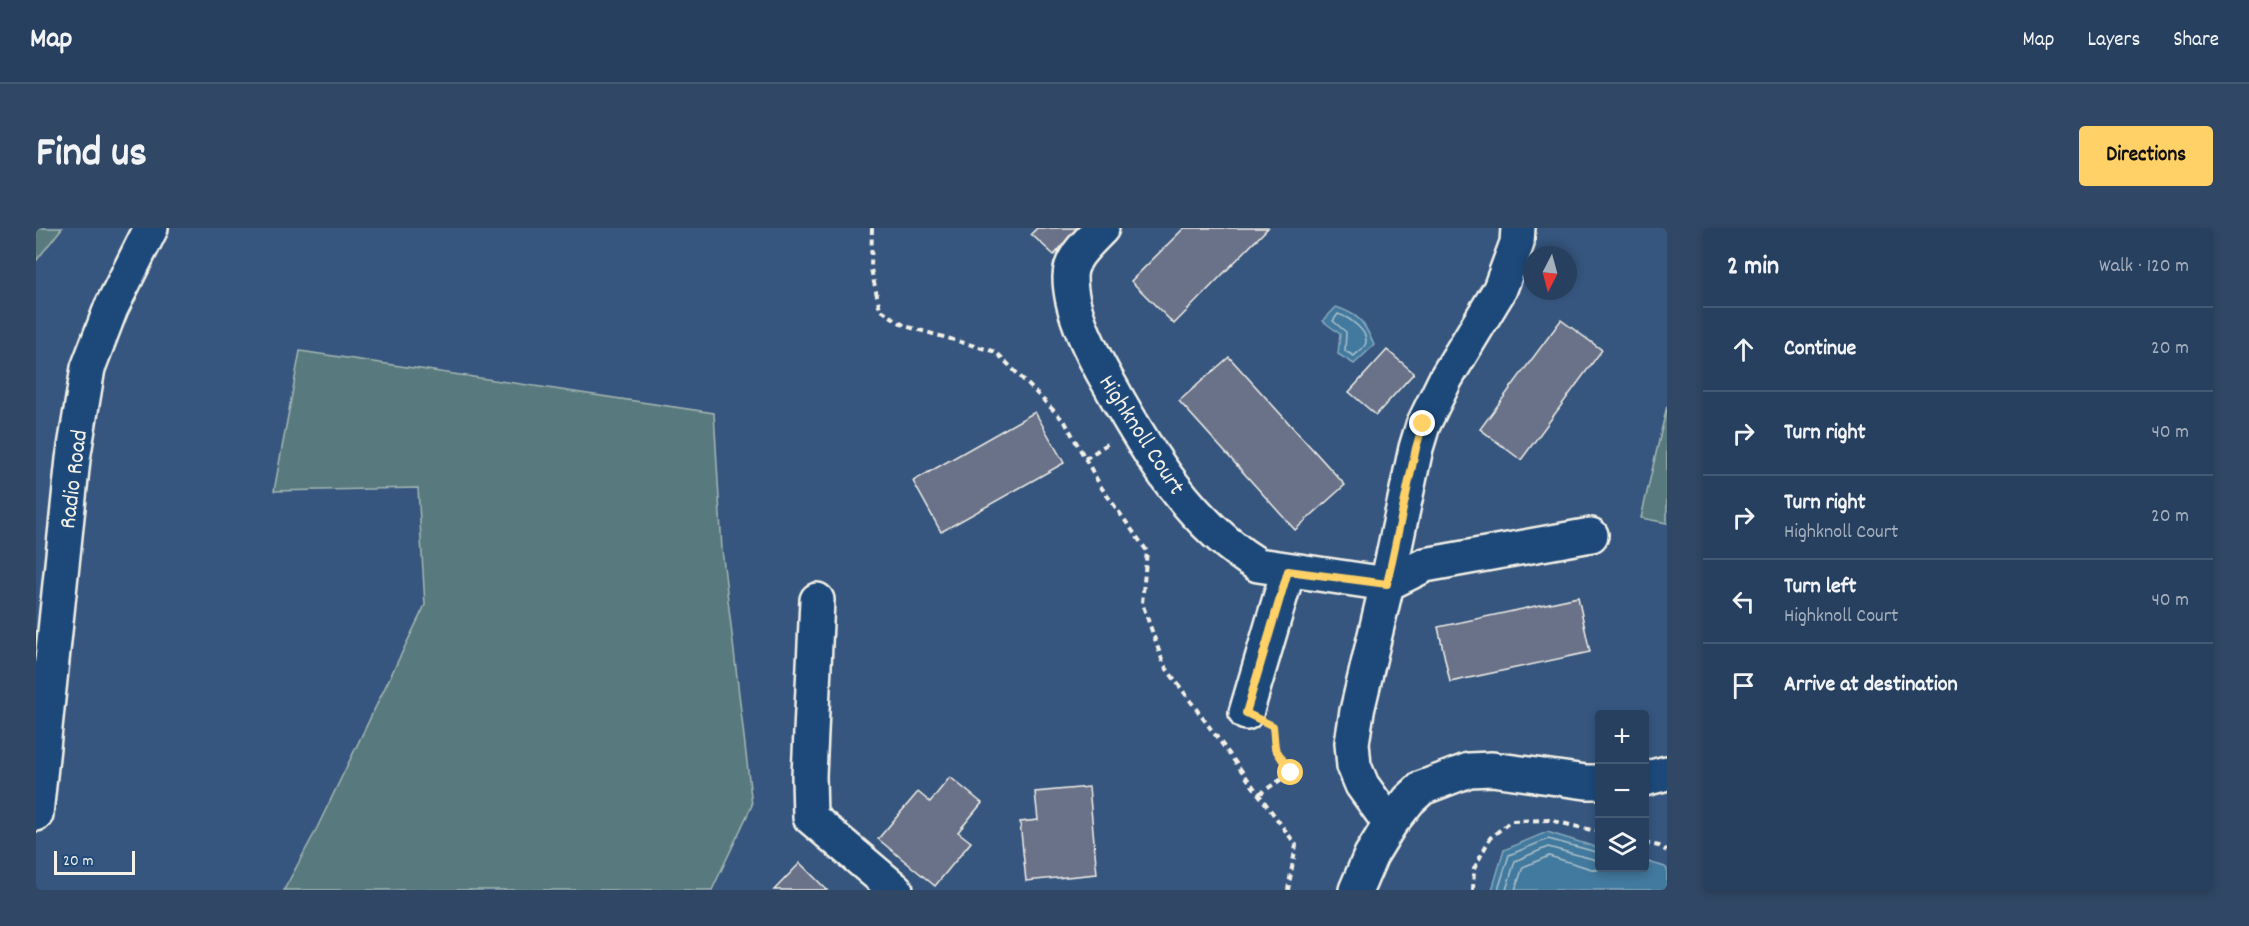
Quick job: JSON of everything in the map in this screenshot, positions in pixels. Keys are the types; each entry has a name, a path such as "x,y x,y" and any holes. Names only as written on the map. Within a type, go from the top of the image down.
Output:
{"street":[{"name":"Radio Road","path":"36,814 73,459 88,368 111,308 151,228"},
{"name":"Highknoll Court","path":"1102,228 1075,258 1070,275 1074,302 1091,352 1138,436 1177,491 1212,530 1241,555 1258,565 1387,584"},
{"path":"1390,824 1362,785 1354,766 1352,743 1357,711 1423,424 1446,378 1500,289 1517,243 1518,228"},
{"path":"1387,584 1425,565 1591,535"},
{"path":"1246,713 1288,571"},
{"path":"817,600 809,776 810,817 896,890"},
{"path":"1356,890 1371,855 1390,824 1422,788 1468,770 1492,769 1595,782"},
{"path":"1649,777 1667,773"}],"path":[{"path":"872,228 871,269 880,309 905,326 996,352 1065,422 1101,488 1148,551 1142,603 1164,665 1296,845 1288,890"},
{"path":"1246,713 1273,726 1275,748 1291,773 1259,794"},
{"path":"1473,890 1474,869 1490,838 1511,821 1549,820 1595,831"},
{"path":"1649,844 1667,851"}],"green space":[{"path":"36,228 62,228 36,261"},
{"path":"300,351 714,413 722,549 752,805 712,890 284,890 314,834 425,605 418,488 274,491"},
{"path":"1667,406 1667,523 1641,518"}],"water":[{"path":"1336,307 1351,313 1360,320 1374,345 1354,364 1338,354 1340,334 1323,321"},
{"path":"1547,832 1595,847 1595,872 1649,872 1649,862 1665,867 1667,869 1667,890 1492,890 1504,850"}],"building":[{"path":"1037,228 1078,228 1054,255 1031,234"},
{"path":"1184,228 1268,228 1174,324 1131,281"},
{"path":"1561,320 1602,350 1521,460 1480,429"},
{"path":"1387,350 1414,373 1376,415 1349,392"},
{"path":"1229,357 1345,485 1295,530 1179,401"},
{"path":"1035,412 1064,463 941,532 913,481"},
{"path":"1578,597 1590,652 1450,682 1438,627"},
{"path":"950,777 982,803 958,832 971,842 935,886 878,839 918,792 930,802"},
{"path":"1089,787 1097,874 1026,881 1020,822 1038,820 1035,792"},
{"path":"800,863 827,890 774,890"}],"route":[{"path":"1291,773 1275,748 1273,726 1246,713 1288,571 1387,584 1423,424"}]}
